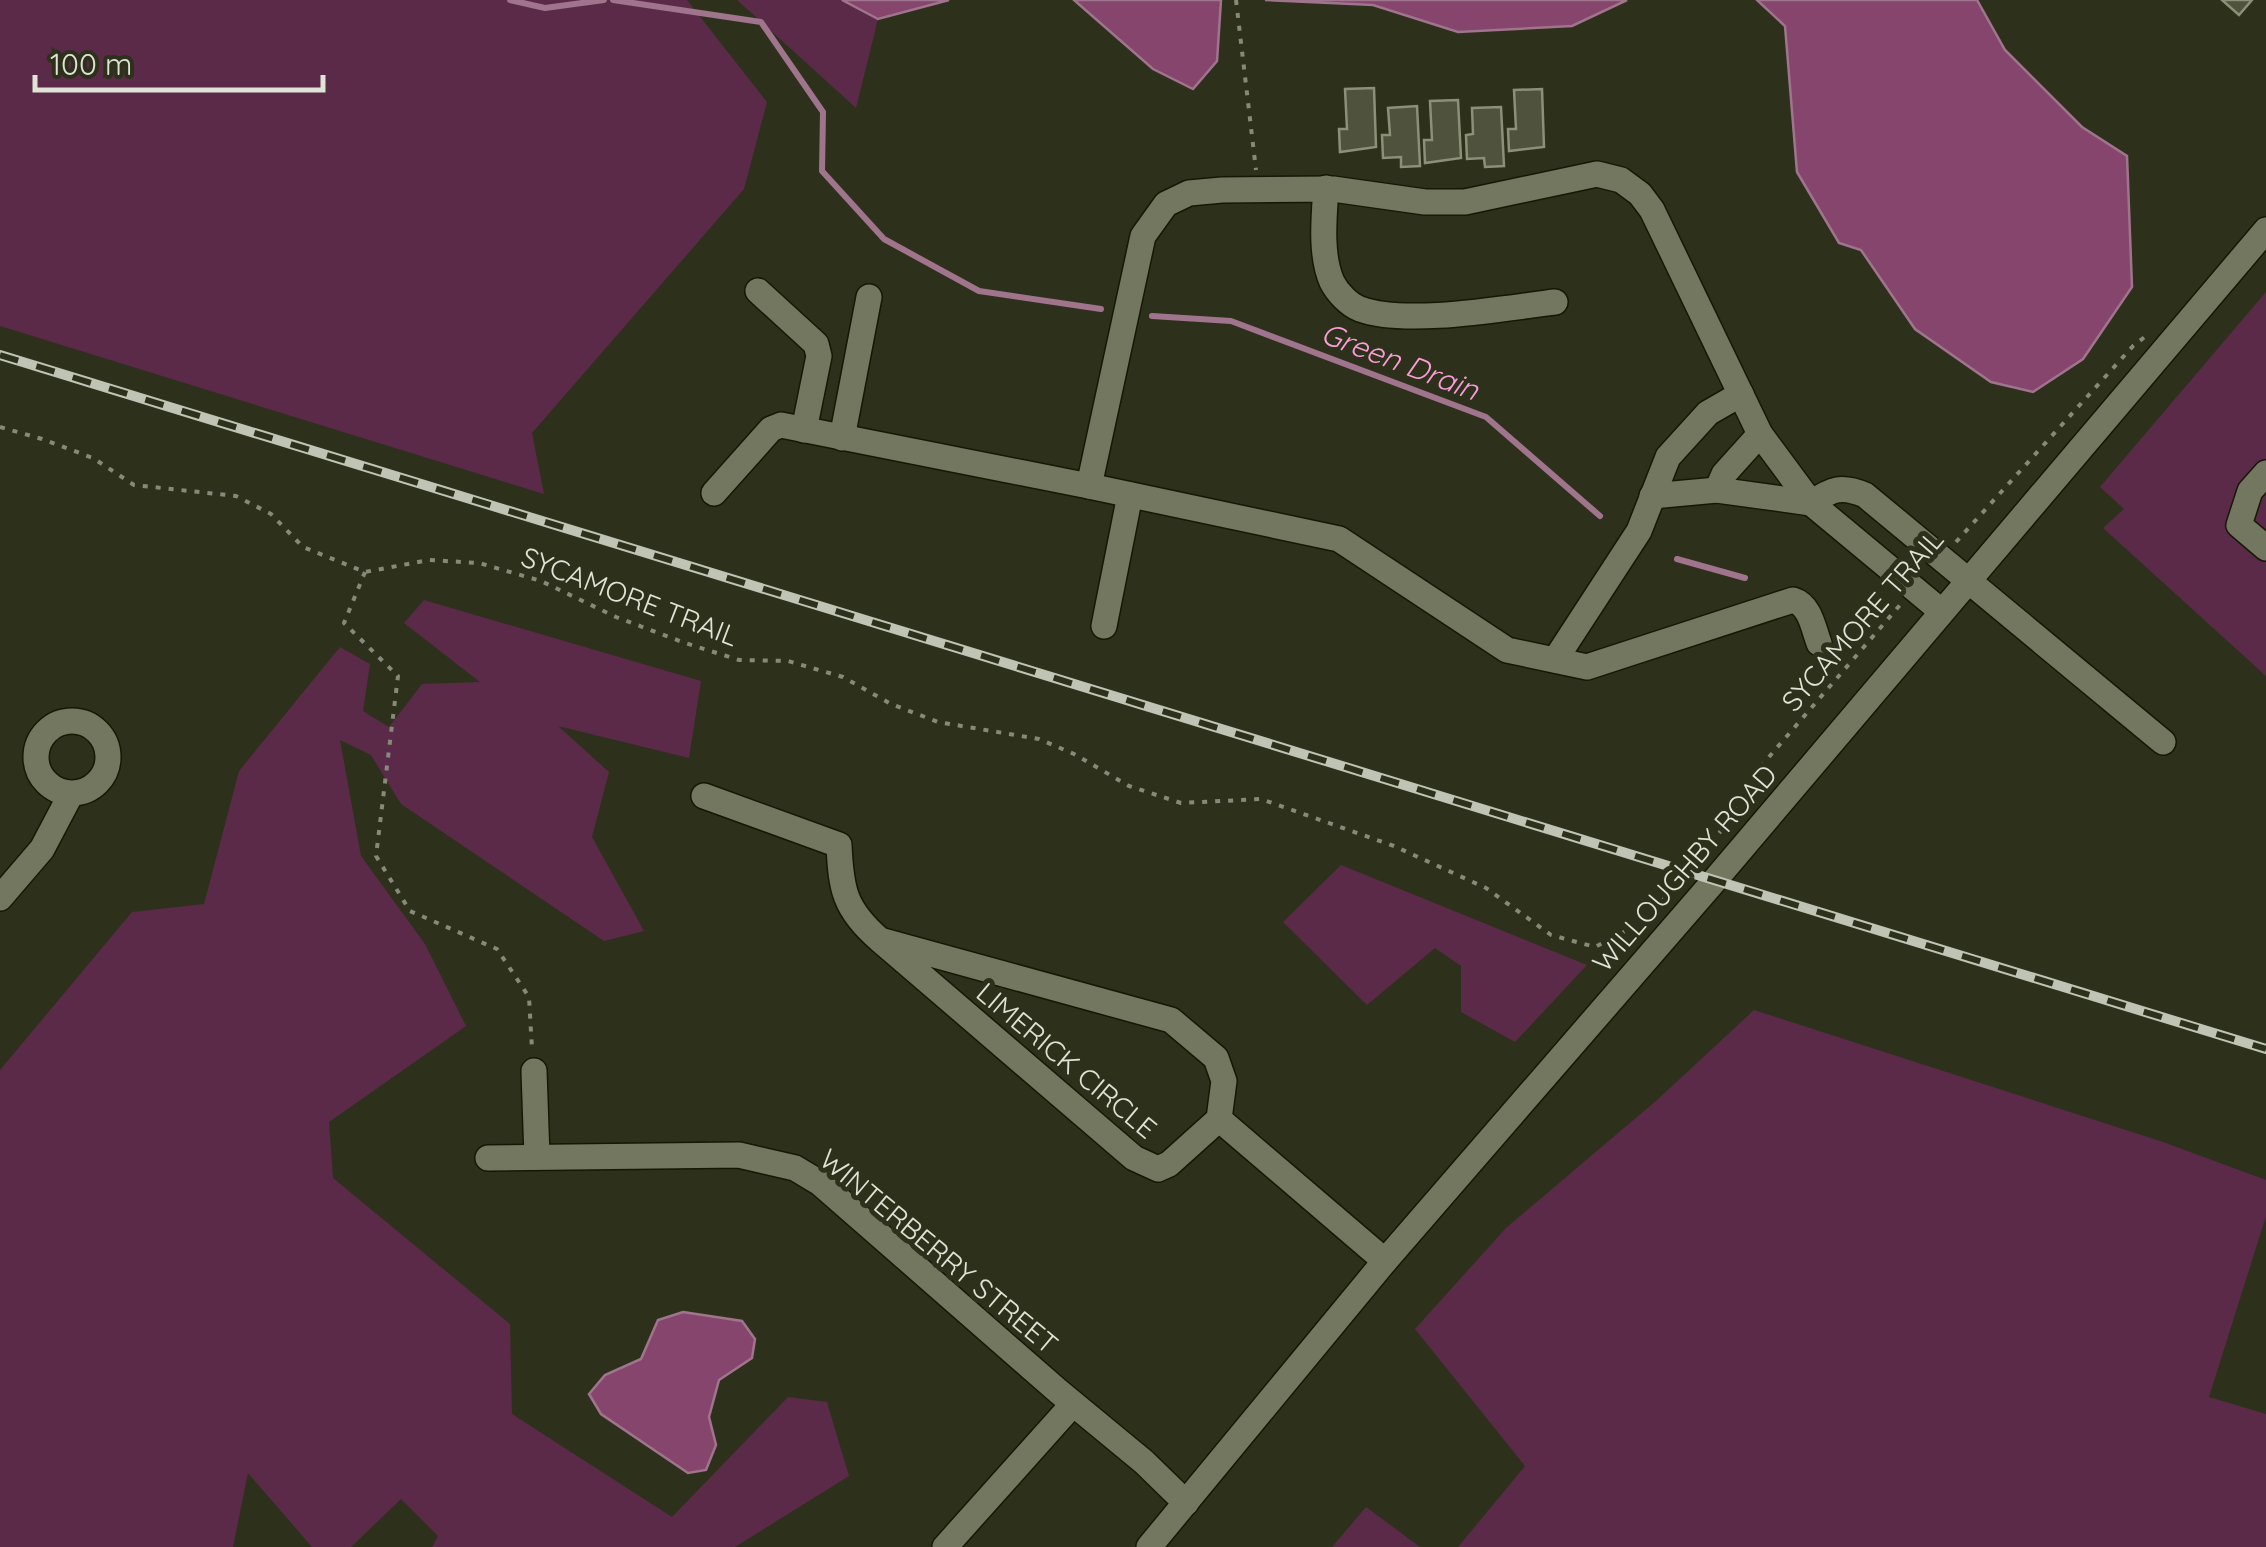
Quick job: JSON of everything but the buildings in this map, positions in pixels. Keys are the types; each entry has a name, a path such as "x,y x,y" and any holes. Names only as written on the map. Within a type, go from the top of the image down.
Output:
{"street":[{"path":"1089,486 1142,236 1166,204 1188,193 1326,188 1425,202 1465,202 1597,174 1621,180 1640,194 1652,210 1760,434 1811,504 1941,612"},
{"path":"1326,188 1324,230 1332,281 1350,304 1361,310 1400,315 1455,313 1555,302"},
{"name":"WILLOUGHBY ROAD","path":"1149,1547 1386,1261 2266,230"},
{"path":"758,291 816,344 819,356 804,430"},
{"path":"842,438 869,297"},
{"path":"1555,660 1639,530 1668,458 1708,412 1741,394"},
{"path":"714,493 771,429 781,425 1339,539 1507,650 1587,667 1793,600 1807,610 1820,644"},
{"path":"1717,490 1724,474 1760,434"},
{"path":"2266,473 2250,491 2239,525 2266,548"},
{"path":"1652,496 1717,490 1811,504 1834,488 1850,488 1865,494 2163,742"},
{"path":"1104,626 1130,495"},
{"path":"1868,550 1896,520"},
{"path":"0,898 42,849 71,794"},
{"name":"LIMERICK CIRCLE","path":"704,796 840,845 841,891 866,929 1134,1158 1158,1169 1169,1164 1219,1119 1224,1081 1216,1058 1171,1020 880,940"},
{"path":"534,1071 537,1158"},
{"path":"1219,1119 1386,1261"},
{"name":"WINTERBERRY STREET","path":"488,1158 739,1155 795,1168 820,1184 1144,1462 1186,1503"},
{"path":"945,1547 1074,1404"}],"path":[{"path":"1236,0 1258,189"},
{"name":"SYCAMORE TRAIL","path":"1942,558 2133,346 2158,327"},
{"path":"0,428 42,438 92,458 134,484 236,496 272,514 303,547 365,572 344,623 398,676 376,856 410,911 497,949 529,997 534,1071"},
{"name":"SYCAMORE TRAIL","path":"365,572 429,560 479,563 541,582 616,617 739,660 788,661 843,677 891,704 938,722 1038,739 1074,754 1129,786 1181,802 1261,799 1394,846 1486,888 1551,935 1595,947 1632,928 1678,887 1720,832 1756,772 1915,588"}],"shaded area":[{"path":"0,0 687,0 767,102 744,189 532,433 544,494 0,326"},
{"path":"737,0 842,0 878,19 856,108"},
{"path":"842,0 949,0 878,19"},
{"path":"1074,0 1221,0 1217,61 1193,89 1153,69"},
{"path":"1265,0 1627,0 1572,26 1458,32 1373,5"},
{"path":"1757,0 1977,0 2005,50 2082,127 2127,156 2132,287 2083,359 2033,392 1991,382 1915,329 1861,250 1839,243 1797,172 1785,26"},
{"path":"2266,292 2266,676 2103,528 2124,509 2100,487"},
{"path":"424,600 701,681 689,758 558,726 609,772 592,837 644,931 604,941 401,804 371,755 340,740 361,856 425,944 466,1026 329,1122 333,1178 510,1324 512,1414 672,1517 788,1397 827,1402 849,1476 735,1547 432,1547 438,1536 401,1499 351,1547 312,1547 248,1473 233,1547 0,1547 0,1070 132,912 204,904 239,771 340,647 370,664 363,711 389,727 422,684 480,682 404,623"},
{"path":"1341,865 1587,965 1515,1042 1461,1012 1461,966 1435,948 1367,1005 1283,922"},
{"path":"1754,1010 2163,1142 2266,1180 2266,1216 2209,1397 2266,1414 2266,1547 1458,1547 1525,1466 1415,1329 1506,1228 1657,1100"},
{"path":"683,1312 742,1321 755,1339 752,1358 719,1380 709,1417 716,1445 706,1470 688,1473 601,1414 589,1394 605,1375 641,1359 658,1320"},
{"path":"1366,1507 1420,1547 1332,1547"}],"waterway":[{"name":"Green Drain","path":"510,0 545,8 604,0"},
{"name":"Green Drain","path":"613,0 761,22 823,112 822,171 884,239 979,291 1101,309"},
{"name":"Green Drain","path":"1152,316 1231,321 1486,417 1600,516"},
{"name":"Green Drain","path":"1677,559 1745,578"}],"railway":[{"path":"0,355 2266,1049"}]}
